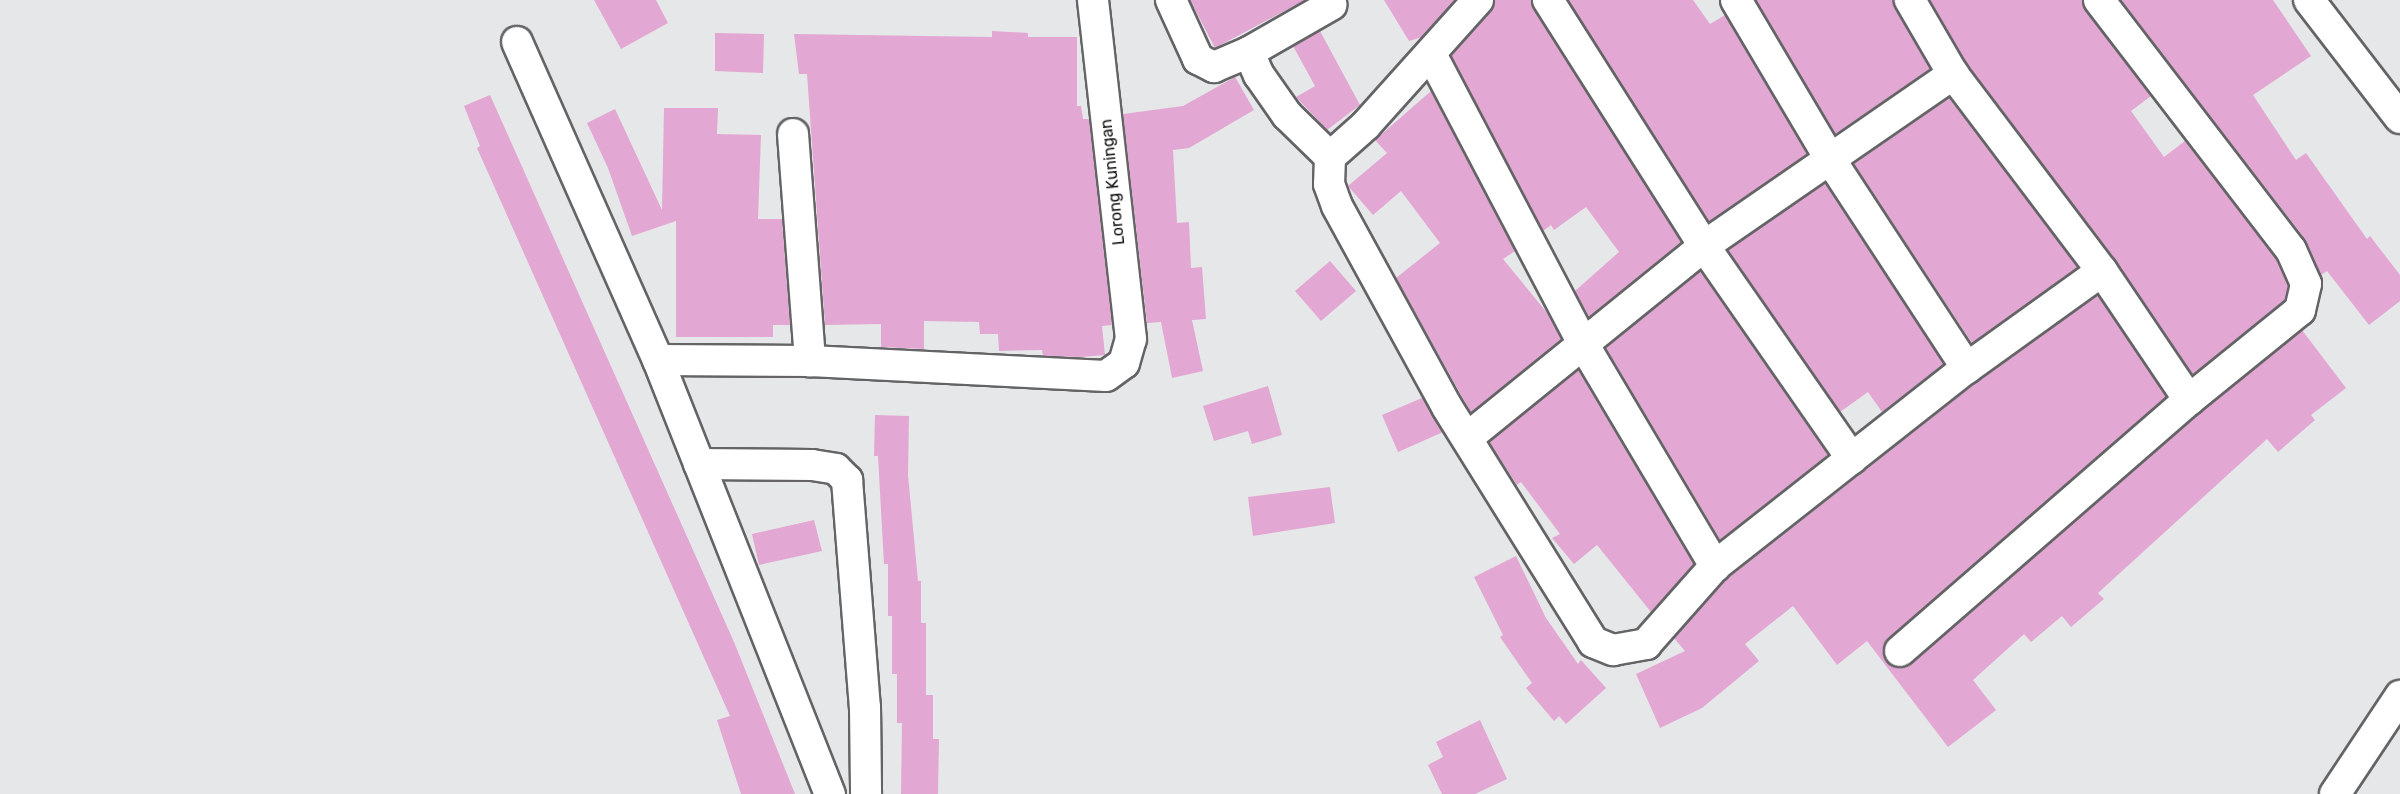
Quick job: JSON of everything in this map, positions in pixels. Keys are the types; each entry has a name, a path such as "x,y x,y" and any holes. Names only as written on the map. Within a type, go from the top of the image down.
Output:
{"street":[{"name":"Lorong Kuningan","path":"810,361 1106,376 1124,363 1131,339 1093,0"},
{"path":"1172,0 1198,59 1214,67 1249,52 1331,5"},
{"path":"1478,0 1431,54 1330,157 1329,184 1337,206 1467,438 1593,642 1613,650 1646,644 1715,566 1967,368 2102,271"},
{"path":"1548,0 1704,246 1852,459"},
{"path":"1736,0 1830,159 1967,368"},
{"path":"1910,0 1953,74 2102,271 2189,400"},
{"path":"1900,651 2189,400 2300,310 2306,284 2291,250 2099,0"},
{"path":"2311,1 2400,118"},
{"path":"517,42 658,360 830,794"},
{"path":"1249,52 1259,75 1287,115 1330,157"},
{"path":"1431,54 1582,342 1715,566"},
{"path":"1467,438 1582,342 1704,246 1953,74"},
{"path":"658,360 810,361 793,134"},
{"path":"699,464 812,465 836,469 847,480 865,707 866,794"},
{"path":"2335,794 2400,696"}],"building":[{"path":"594,0 656,0 668,23 621,49"},
{"path":"1190,0 1305,0 1215,48"},
{"path":"1384,0 1455,0 1422,37 1409,41"},
{"path":"1495,0 1531,0 1681,242 1589,317 1575,291 1619,252 1586,207 1554,230 1551,225 1543,231 1451,56 1491,12"},
{"path":"1568,0 1693,0 1710,24 1725,15 1807,154 1709,222"},
{"path":"1756,0 1893,0 1930,69 1835,134"},
{"path":"1930,0 2082,0 2085,10 2151,96 2131,111 2164,157 2185,141 2276,259 2288,286 2285,300 2193,375 2116,261 1967,64"},
{"path":"2121,0 2273,0 2311,56 2253,95 2296,160 2306,153 2367,239 2370,236 2400,275 2400,301 2369,325 2327,271 2321,275 2305,239"},
{"path":"992,31 1028,33 1028,37 1077,37 1077,106 1081,106 1083,119 1089,119 1112,325 1102,326 1105,355 1043,356 1042,350 999,351 998,334 980,334 979,322 924,321 924,349 881,347 881,324 825,325 807,74 799,74 794,34 992,37"},
{"path":"1320,31 1360,105 1327,130 1296,97 1315,86 1293,46"},
{"path":"715,33 764,34 763,73 715,71"},
{"path":"1235,77 1254,110 1189,148 1173,150 1177,223 1189,222 1191,268 1202,267 1206,319 1192,320 1203,371 1172,378 1161,322 1147,323 1123,114 1183,106"},
{"path":"1431,91 1515,251 1503,259 1548,314 1561,339 1471,413 1396,278 1440,243 1401,191 1373,215 1348,186 1387,153 1375,140"},
{"path":"490,95 734,642 795,794 741,794 717,720 730,716 477,148 480,146 464,106"},
{"path":"1949,98 2078,267 1972,343 1854,164"},
{"path":"664,108 718,108 717,134 761,135 758,219 782,219 790,325 773,325 773,337 676,337 676,221 632,236 608,168 587,123 615,109 662,210"},
{"path":"1825,183 1944,364 1882,412 1868,392 1840,412 1728,250"},
{"path":"1330,261 1356,291 1321,321 1295,291"},
{"path":"1700,271 1828,455 1720,540 1606,348"},
{"path":"2098,295 2166,397 1889,638 1883,654 1894,667 1911,664 2200,413 2302,330 2346,388 2311,415 2315,420 2278,452 2267,439 2098,593 2104,599 2071,627 2062,616 2031,642 2024,634 1973,680 1996,710 1948,747 1867,641 1837,665 1793,606 1745,644 1759,661 1702,708 1660,728 1636,674 1685,651 1674,638 1727,579 1977,382"},
{"path":"1578,370 1694,564 1651,612 1597,545 1574,564 1552,538 1560,534 1521,482 1517,485 1489,442"},
{"path":"1268,386 1282,435 1252,444 1248,431 1214,441 1203,406"},
{"path":"1422,398 1443,432 1398,452 1382,415"},
{"path":"875,415 909,416 908,475 918,581 921,581 921,623 926,623 926,695 933,695 933,739 939,739 938,794 901,794 902,723 897,723 897,674 892,674 892,616 888,616 888,564 884,564 878,456 874,456"},
{"path":"1330,487 1335,523 1253,536 1248,497"},
{"path":"814,520 822,551 759,565 752,534"},
{"path":"1516,556 1546,618 1578,664 1581,660 1606,688 1566,724 1559,716 1554,721 1526,688 1532,683 1500,637 1503,635 1474,577"},
{"path":"1480,720 1507,779 1475,794 1442,794 1428,765 1443,757 1436,742"}]}
